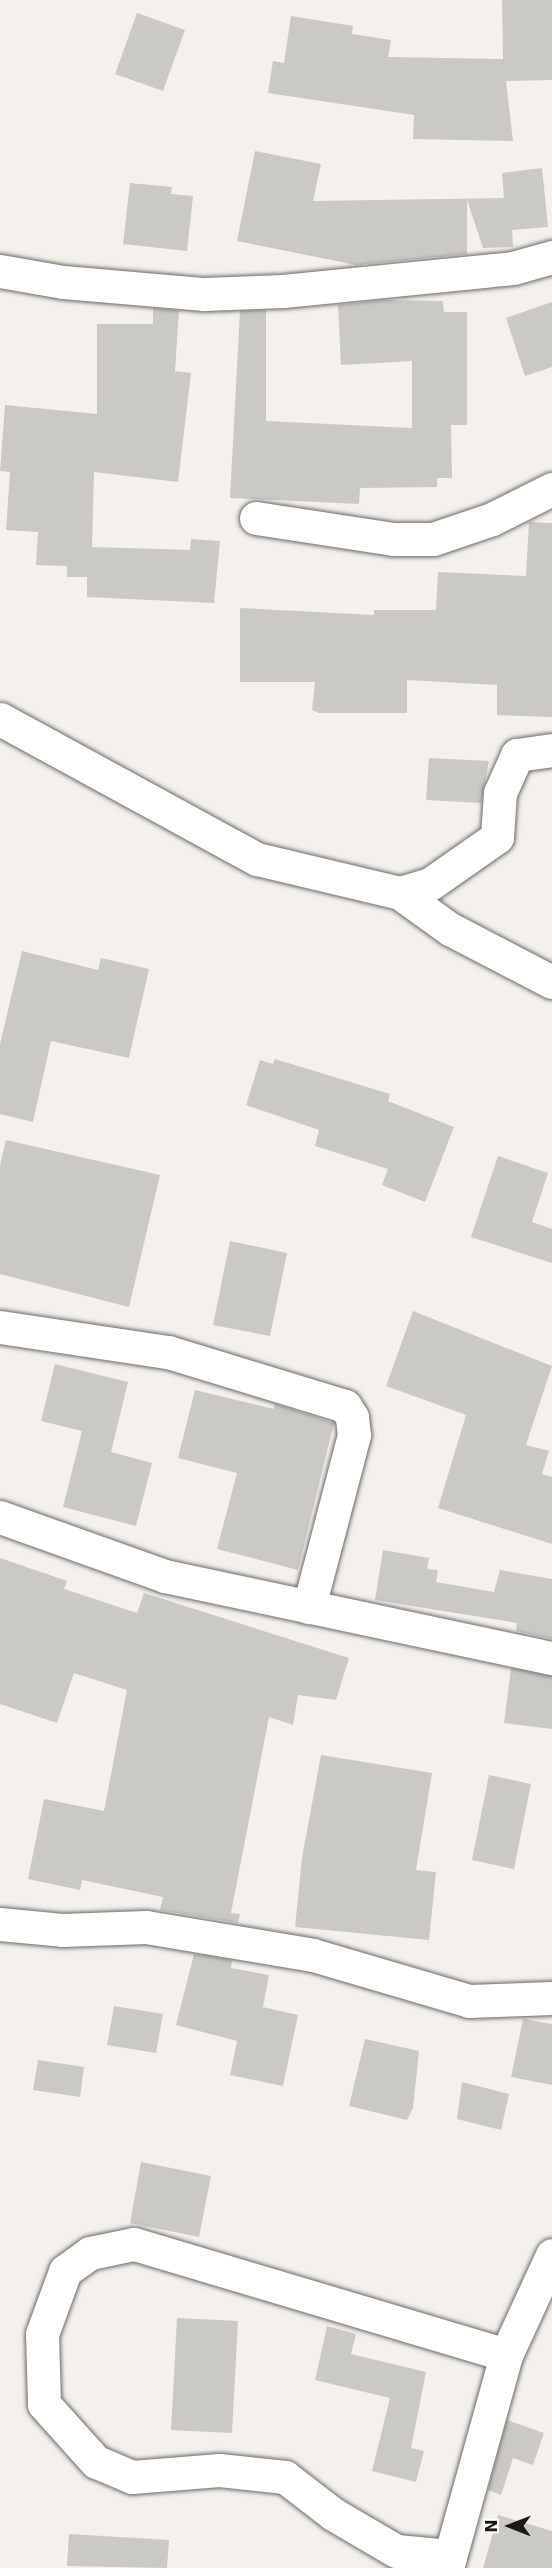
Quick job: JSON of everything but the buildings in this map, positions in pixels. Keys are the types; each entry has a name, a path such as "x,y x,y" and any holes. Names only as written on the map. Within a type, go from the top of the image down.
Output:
{"street":[{"path":"0,271 63,282 204,294 283,291 513,268 552,257"},
{"path":"256,518 393,539 433,539 492,519 552,489"},
{"path":"0,718 257,859 400,893 450,929 552,982"},
{"path":"400,893 430,884 497,837 500,793 517,756 552,750"},
{"path":"0,1327 168,1352 345,1406 352,1417 354,1436 309,1607"},
{"path":"0,1516 165,1576 552,1658"},
{"path":"0,1924 62,1930 146,1927 314,1955 469,2001 552,1998"},
{"path":"506,2355 134,2244 90,2253 65,2271 42,2334 44,2404 96,2462 132,2476 219,2469 285,2476 333,2514 396,2551 448,2562 506,2355 550,2264"}]}
